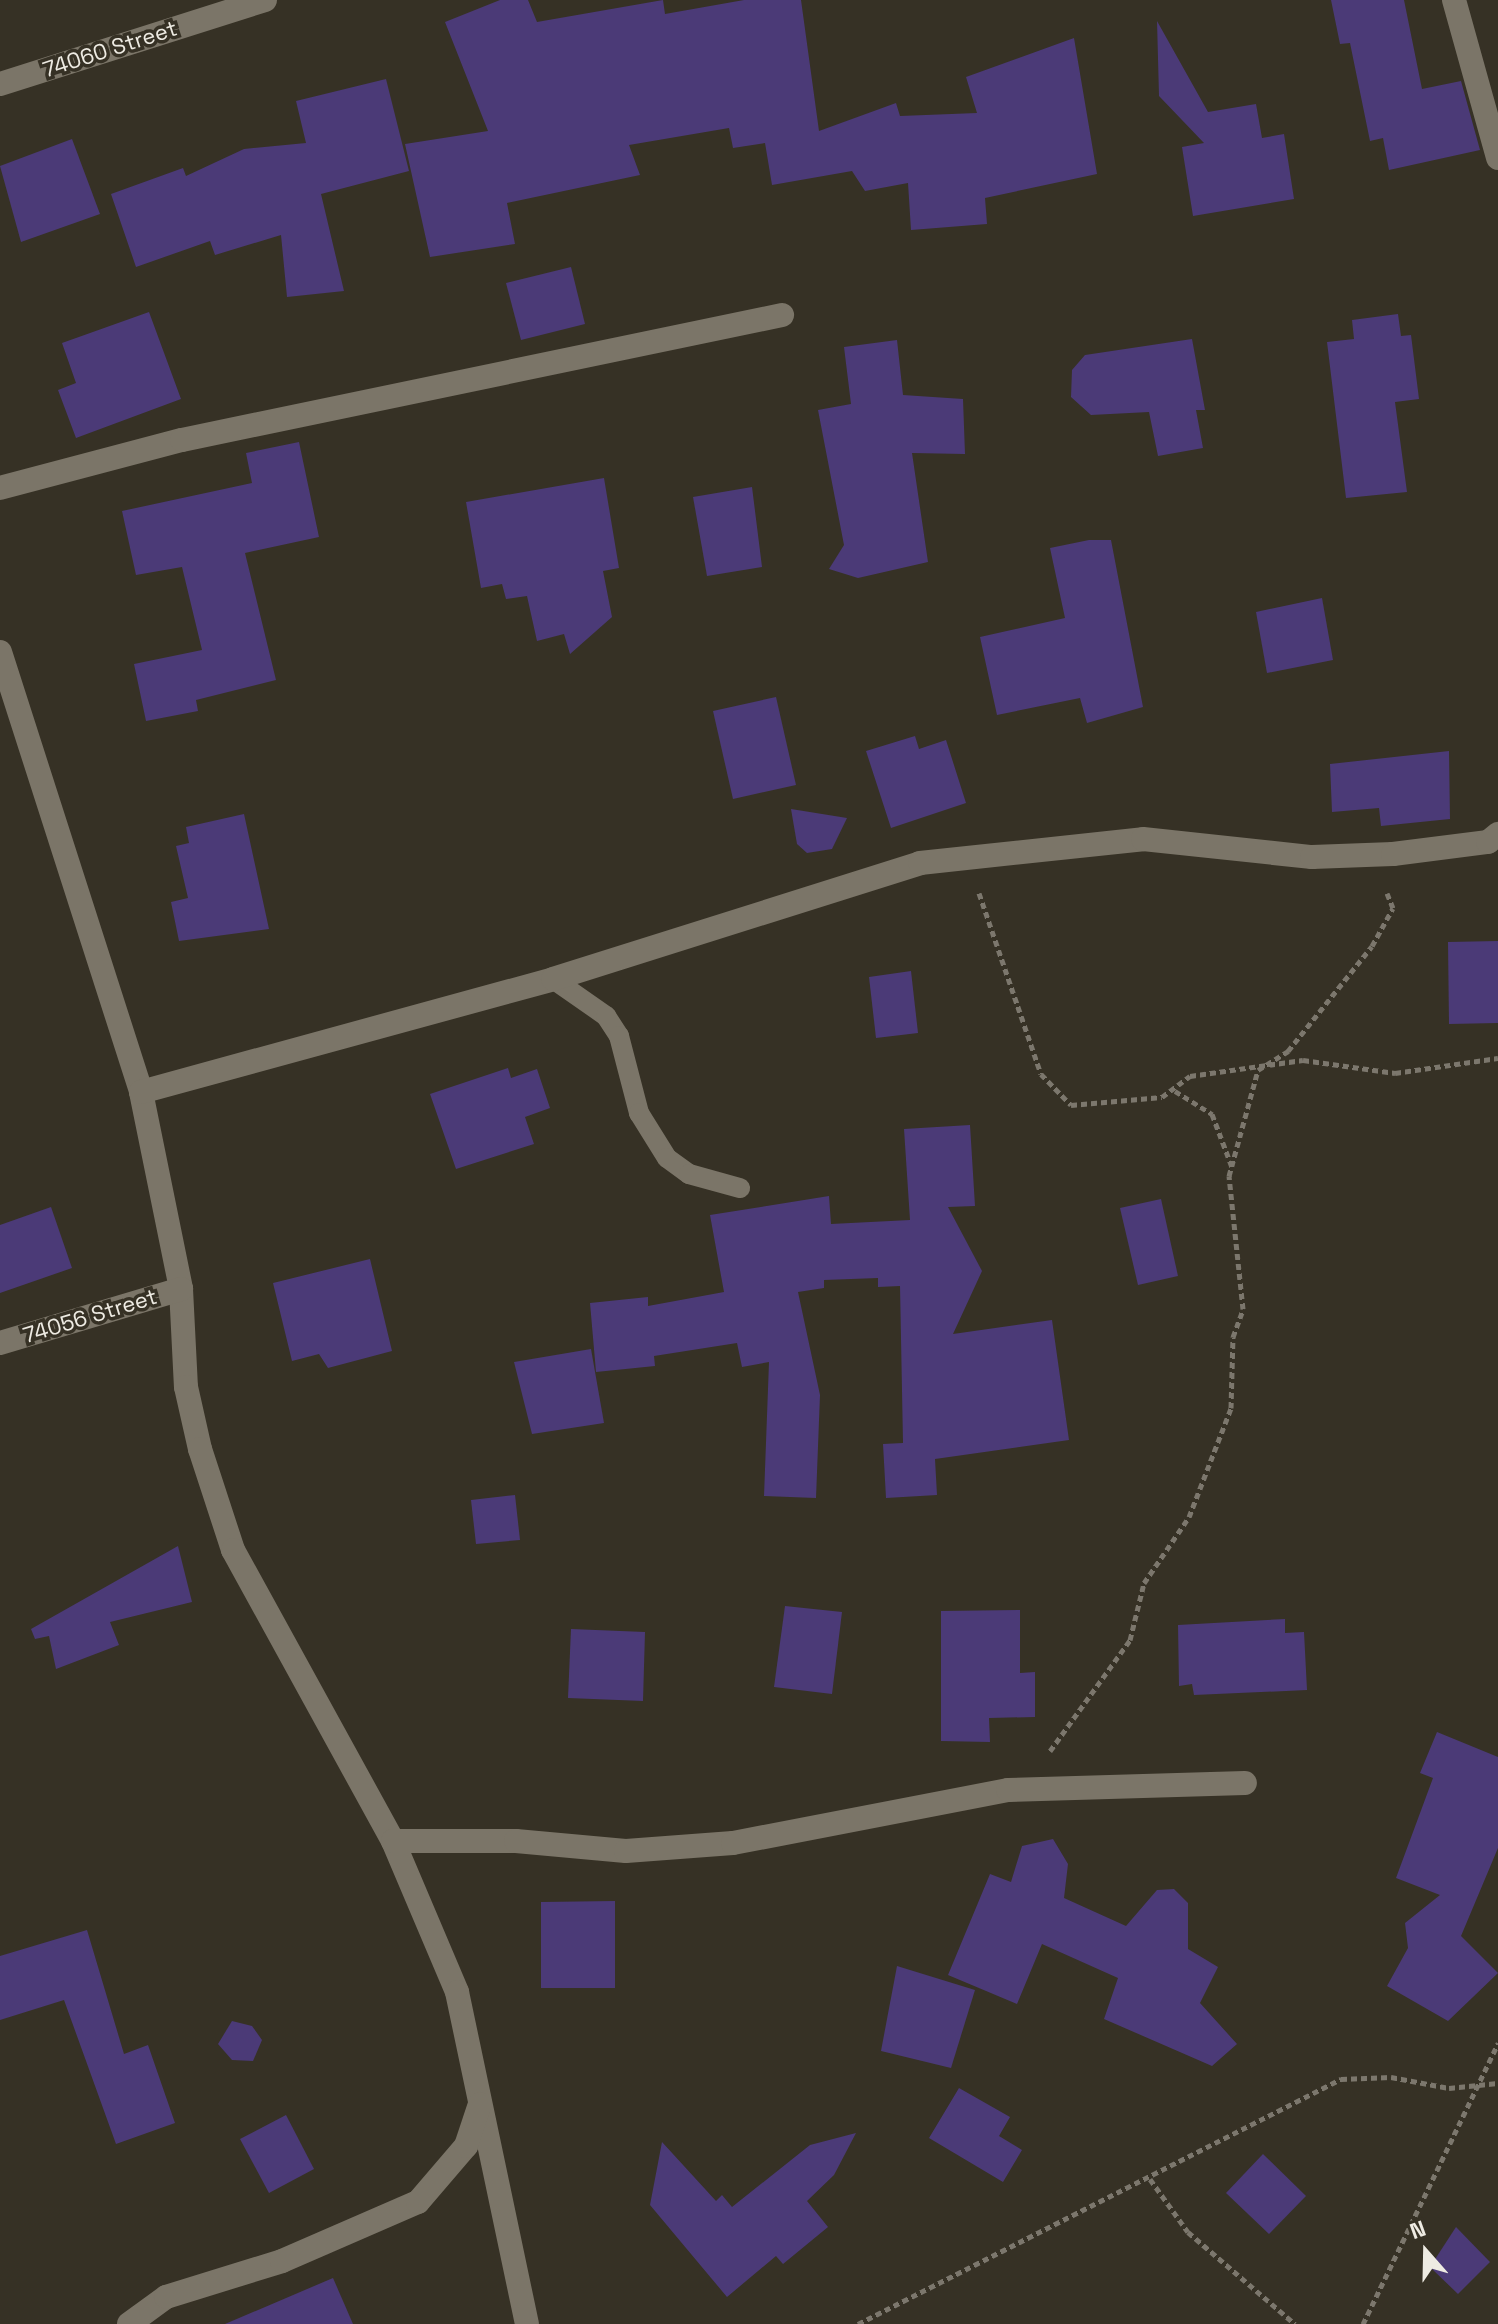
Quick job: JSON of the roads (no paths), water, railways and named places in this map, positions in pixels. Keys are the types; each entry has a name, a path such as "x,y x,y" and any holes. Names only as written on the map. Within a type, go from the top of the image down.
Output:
{"street":[{"name":"74060 Street","path":"0,84 265,0"},
{"path":"1454,0 1498,158"},
{"path":"0,488 182,440 782,315"},
{"path":"0,652 141,1092 181,1289 186,1387 233,1550 393,1841 457,1992 527,2324"},
{"path":"141,1092 553,979 920,863 1143,839 1312,857 1377,855 1488,842 1498,834"},
{"name":"74056 Street","path":"0,1343 181,1289"},
{"path":"393,1841 516,1841 626,1851 733,1843 1008,1790 1245,1783"},
{"path":"129,2324 166,2297 282,2261 418,2202 466,2146 480,2102"}],"lane":[{"path":"553,979 606,1016 619,1036 639,1113 667,1158 689,1174 740,1188"}]}
